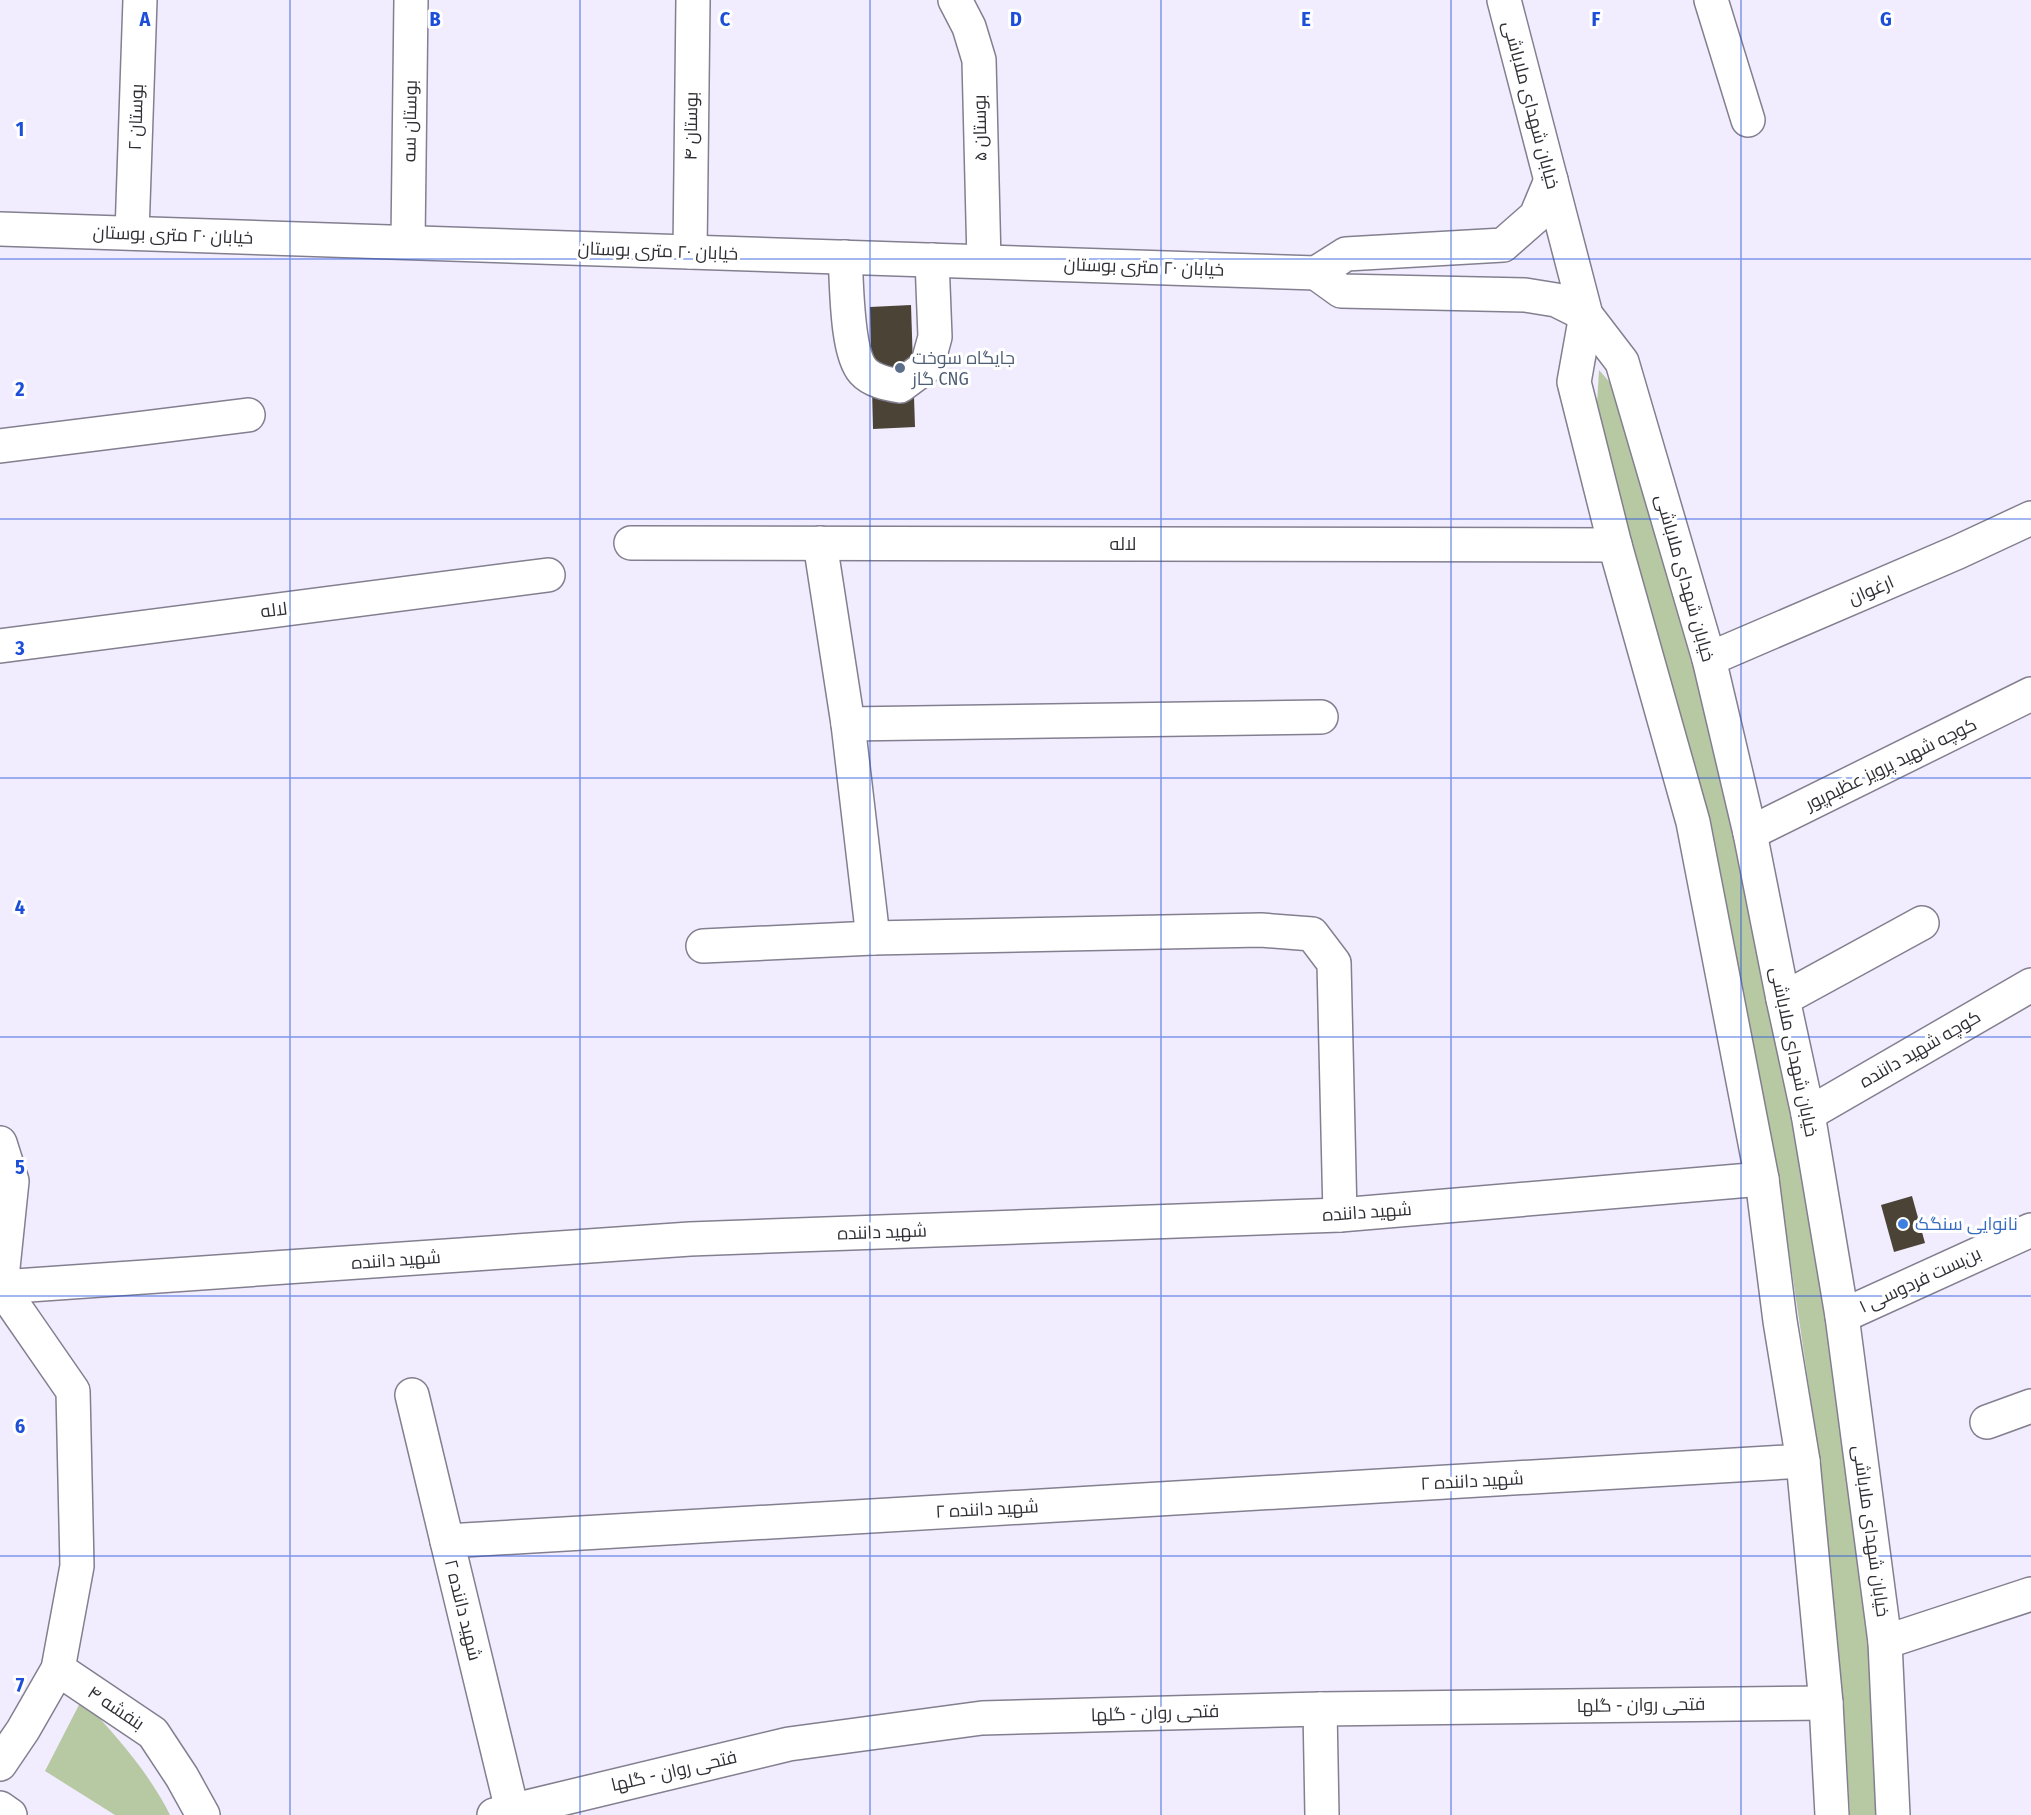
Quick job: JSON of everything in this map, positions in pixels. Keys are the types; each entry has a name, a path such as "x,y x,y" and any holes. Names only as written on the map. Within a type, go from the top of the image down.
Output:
{"street":[{"name":"بوستان ۲","path":"132,234 140,0"},
{"name":"بوستان سه","path":"408,242 411,0"},
{"name":"بوستان ۴","path":"690,252 693,0"},
{"name":"بوستان ۵","path":"955,0 969,27 979,60 984,261"},
{"name":"خیابان شهدای ملاباشی","path":"1504,0 1586,315 1622,362 1709,660 1750,833 1808,1114 1842,1316 1885,1642 1893,1815"},
{"path":"1711,0 1748,120"},
{"path":"1551,180 1536,216 1503,245 1346,254 1317,273 1341,291 1525,295 1556,300 1586,315"},
{"name":"خیابان ۲۰ متری بوستان","path":"0,229 1317,273"},
{"path":"845,257 851,344 862,370 882,384 900,386 927,366 935,337 932,260"},
{"name":"خیابان شهدای ملاباشی","path":"1586,315 1574,382 1615,545 1693,822 1762,1179 1780,1321 1803,1461 1826,1704 1832,1815"},
{"path":"0,446 248,415"},
{"name":"ارغوان","path":"1709,660 2031,518"},
{"name":"لاله","path":"631,543 1615,545"},
{"path":"820,543 849,724 873,938"},
{"name":"لاله","path":"0,646 548,575"},
{"name":"کوچه شهید پرویز عظیم‌پور","path":"1750,833 2031,694"},
{"path":"849,724 1321,717"},
{"path":"1783,999 1922,923"},
{"path":"703,946 873,938 1261,930 1312,934 1334,963 1340,1215"},
{"name":"کوچه شهید داننده","path":"1808,1114 2031,985"},
{"path":"0,1143 12,1181 0,1287 73,1390 76,1566 58,1669 23,1730 0,1764"},
{"name":"شهید داننده","path":"0,1287 690,1239 1340,1215 1762,1179"},
{"name":"بن‌بست فردوسی ۱","path":"1842,1316 2031,1230"},
{"path":"412,1395 447,1541"},
{"path":"1987,1422 2031,1406"},
{"name":"شهید داننده ۲","path":"503,1812 447,1541 1803,1461"},
{"path":"1885,1642 2031,1594"},
{"name":"بنفشه ۴","path":"58,1669 153,1733 203,1815"},
{"name":"فتحی روان - گلها","path":"503,1812 789,1744 982,1718 1320,1709 1826,1704"},
{"path":"1320,1709 1322,1815"},
{"path":"0,1808 10,1815"}],"green space":[{"path":"1599,370 1621,395 1694,665 1735,831 1804,1164 1849,1456 1874,1700 1881,1815 1850,1815 1843,1701 1820,1462 1778,1177 1596,421"},
{"path":"82,1699 119,1740 141,1769 170,1815 115,1815 45,1771"}],"building":[{"path":"911,305 915,427 873,429 870,307"},
{"name":"نانوایی سنگک","path":"1912,1196 1925,1243 1894,1252 1881,1205"}],"place":[{"name":"جایگاه سوخت گاز CNG","path":"900,368"},
{"name":"نانوایی سنگک","path":"1903,1224"}]}
